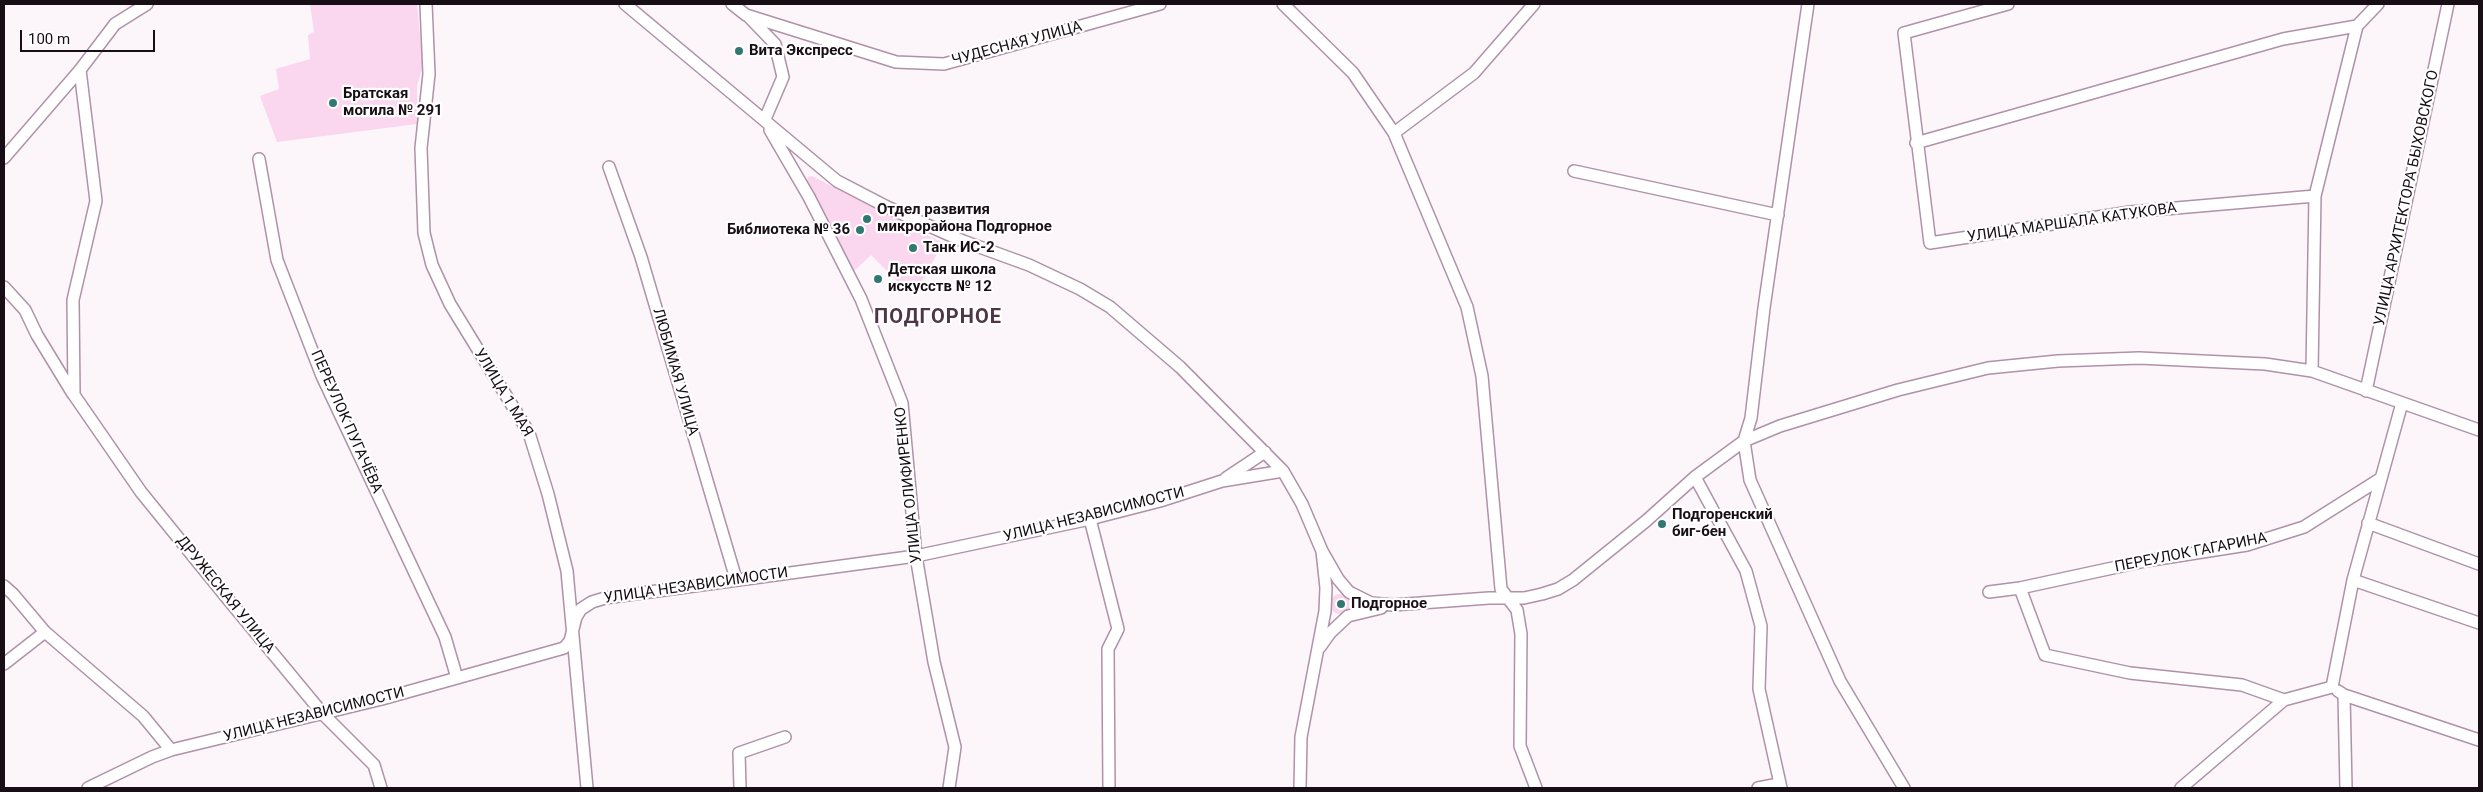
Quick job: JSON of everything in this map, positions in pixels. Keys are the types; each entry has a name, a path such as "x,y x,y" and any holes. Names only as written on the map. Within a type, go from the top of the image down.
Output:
{"street":[{"path":"4,158 80,70 115,24 147,4"},
{"name":"УЛИЦА 1 МАЯ","path":"426,4 429,74 421,148 424,232 432,264 450,304 529,433 567,571 574,628 587,788"},
{"path":"625,4 837,182 887,208 962,241 1037,269 1080,289 1110,307 1180,367 1282,471 1302,504 1322,551 1338,579 1349,592 1354,605 1348,616 1330,633 1316,655"},
{"name":"ЧУДЕСНАЯ УЛИЦА","path":"732,4 746,15 896,62 944,64 1160,4"},
{"path":"741,4 746,15 775,44 783,77 765,120"},
{"path":"1283,4 1354,73 1394,133 1467,308 1482,376 1501,589 1517,610 1521,634 1520,746 1536,788"},
{"path":"1394,133 1474,73 1534,4"},
{"path":"1808,4 1751,418 1744,441 1750,480 1840,681 1904,788"},
{"name":"УЛИЦА МАРШАЛА КАТУКОВА","path":"2008,4 1904,33 1916,143 1930,243 2130,212 2315,196"},
{"path":"2312,371 2315,196 2357,26 2378,4"},
{"name":"УЛИЦА АРХИТЕКТОРА БЫХОВСКОГО","path":"2366,391 2448,4"},
{"path":"1916,143 2284,39 2357,26"},
{"path":"74,395 73,300 96,201 80,70"},
{"name":"УЛИЦА ОЛИФИРЕНКО","path":"765,120 809,197 861,299 902,403 916,556 934,662 950,718 955,747 949,788"},
{"name":"ПЕРЕУЛОК ПУГАЧЁВА","path":"259,159 276,260 322,376 445,637 457,678"},
{"name":"ЛЮБИМАЯ УЛИЦА","path":"609,167 641,257 736,579"},
{"path":"1574,171 1778,215"},
{"name":"ДРУЖЕСКАЯ УЛИЦА","path":"4,287 25,310 37,335 74,395 141,492 323,714 374,765 381,788"},
{"path":"1300,788 1301,737 1326,602 1335,591 1349,592 1371,603 1393,605 1524,598 1558,589 1573,580 1646,521 1695,477 1744,441 1780,426 1898,390 1988,368 2058,360 2139,358 2265,364 2312,371 2479,430"},
{"path":"2332,687 2353,580 2402,403"},
{"path":"1222,481 1265,452"},
{"path":"1222,481 1282,471"},
{"path":"1695,477 1746,571 1760,626 1759,689 1780,786 1758,788"},
{"name":"ПЕРЕУЛОК ГАГАРИНА","path":"1988,592 2020,588 2145,561 2247,545 2304,527 2380,479"},
{"name":"УЛИЦА НЕЗАВИСИМОСТИ","path":"88,788 152,757 172,750 323,714 564,648 570,641 581,609 592,602 621,595 916,556 1160,502 1222,481"},
{"path":"1090,519 1118,629 1108,649 1110,788"},
{"path":"2368,523 2479,564"},
{"path":"1322,551 1327,611 1334,617 1348,616 1393,605"},
{"path":"2353,580 2479,623"},
{"path":"4,586 45,632 143,716 172,750"},
{"path":"2020,588 2045,655 2130,673 2242,685 2284,700"},
{"path":"4,664 45,632"},
{"path":"2181,788 2284,700 2332,687 2344,695 2479,740"},
{"path":"2344,695 2346,788"},
{"path":"740,788 739,753 785,737"}],"shaded area":[{"path":"310,4 417,4 423,66 417,85 417,124 277,142 260,96 279,89 276,69 310,59 308,35 314,32"},
{"path":"812,176 943,243 921,283 908,292 871,255 853,272 807,181 808,177"},
{"path":"1336,594 1344,594 1350,600 1350,608 1344,614 1336,614 1330,608 1330,600"}],"place":[{"name":"Вита Экспресс","path":"739,51"},
{"name":"Братская могила № 291","path":"333,103"},
{"name":"Отдел развития микрорайона Подгорное","path":"867,219"},
{"name":"Библиотека № 36","path":"860,230"},
{"name":"Танк ИС-2","path":"913,248"},
{"name":"Детская школа искусств № 12","path":"878,279"},
{"name":"Подгоренский биг-бен","path":"1662,524"},
{"name":"Подгорное","path":"1341,604"}],"district":[{"name":"ПОДГОРНОЕ","path":"938,318"}]}
